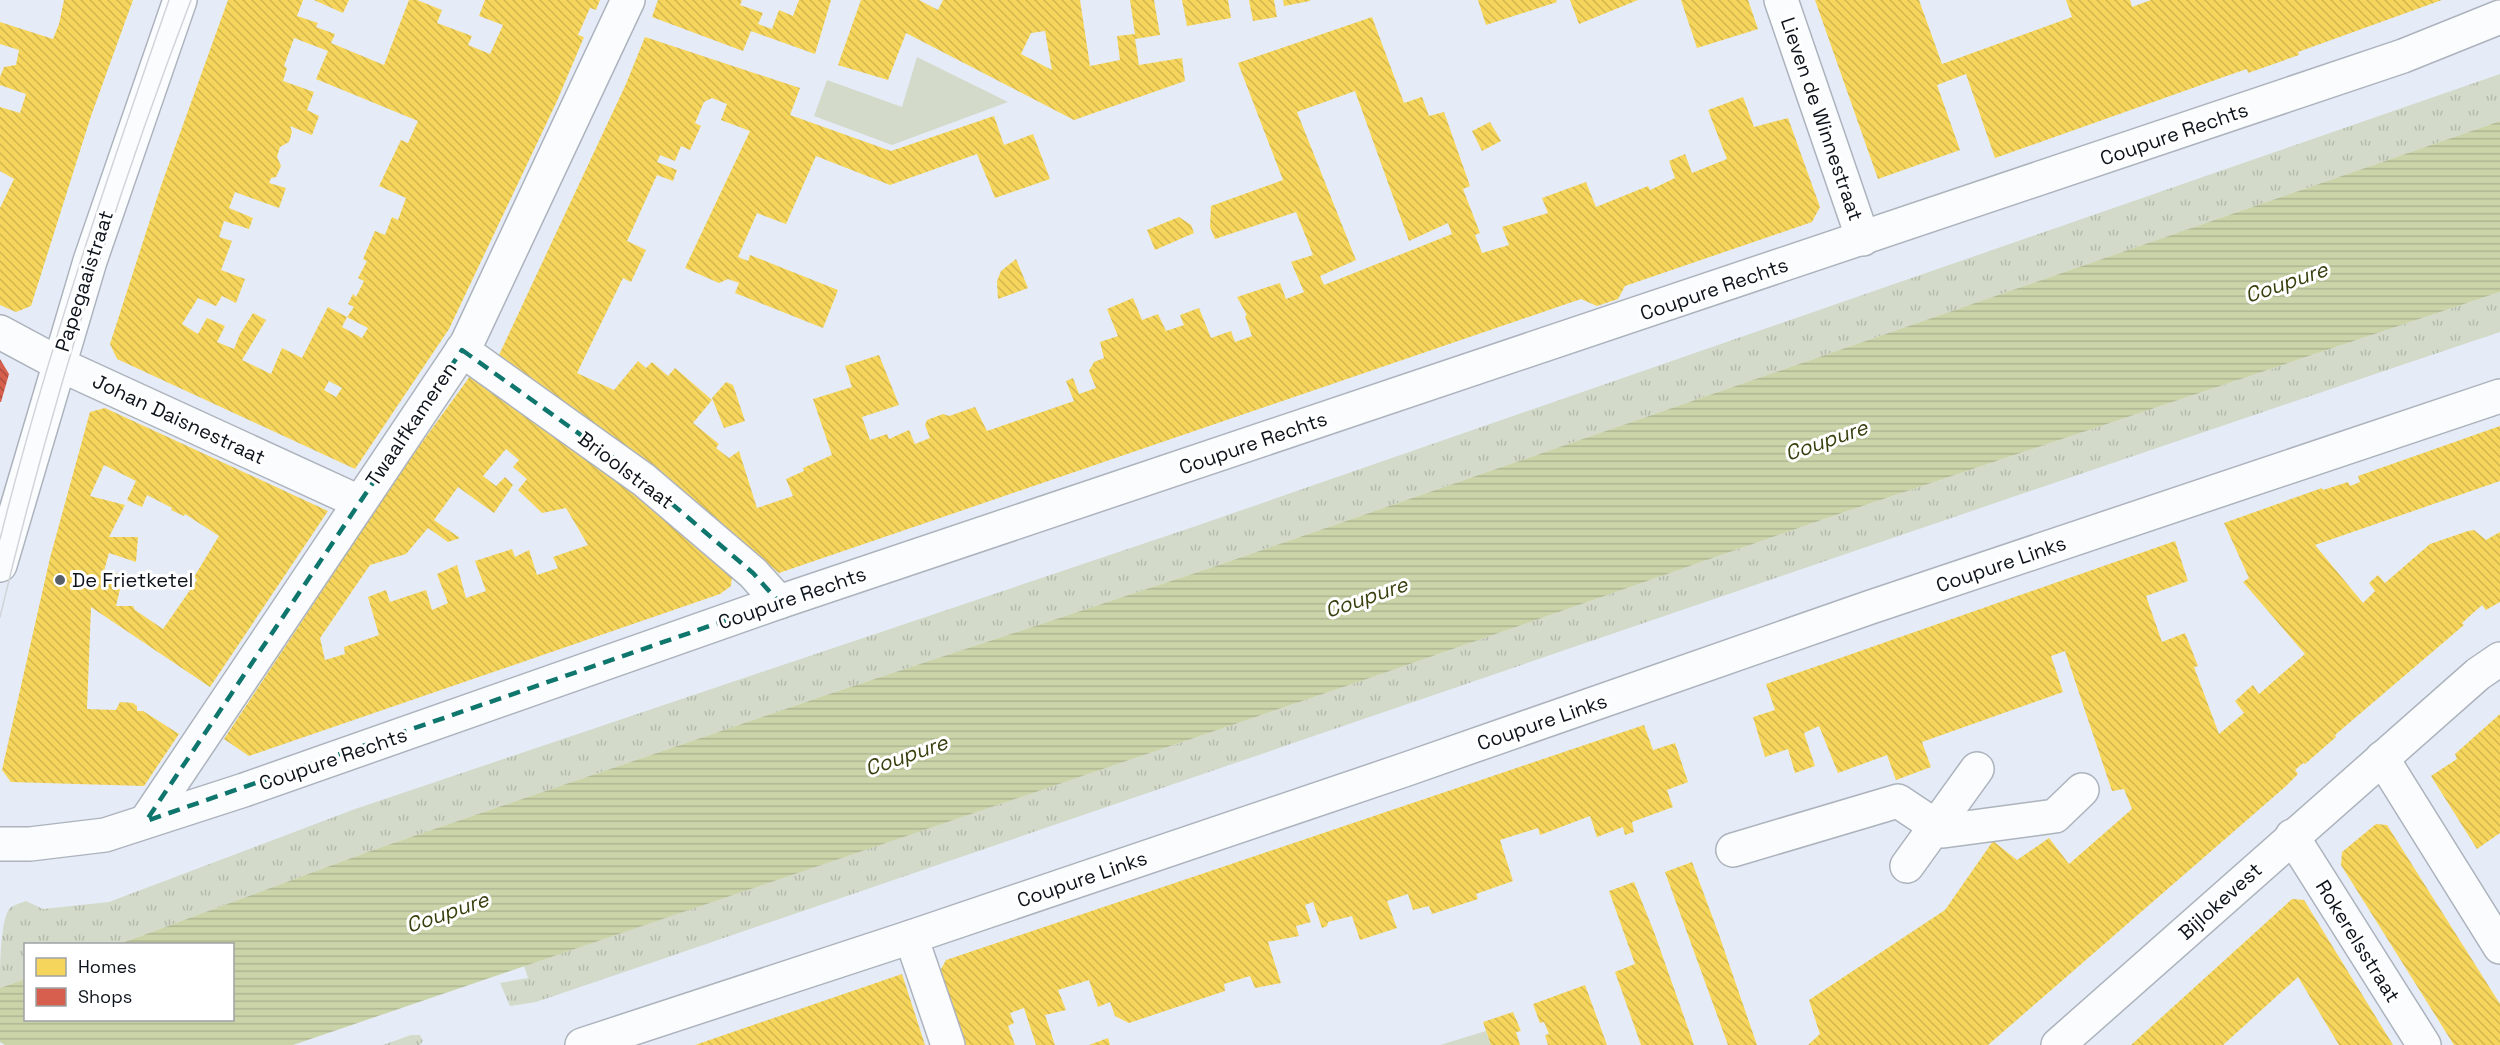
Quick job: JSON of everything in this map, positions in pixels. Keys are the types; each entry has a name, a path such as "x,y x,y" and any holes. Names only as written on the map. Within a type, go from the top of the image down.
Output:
{"street":[{"name":"Papegaaistraat","path":"0,565 58,363 115,182 180,0"},
{"name":"Twaalfkameren","path":"146,821 462,350 621,19 628,0"},
{"name":"Lieven de Winnestraat","path":"1781,0 1863,239"},
{"name":"Coupure Rechts","path":"0,844 30,844 105,835 244,790 779,602 2403,56 2500,17"},
{"name":"Johan Daisnestraat","path":"0,332 58,363 359,502"},
{"name":"Brioolstraat","path":"462,350 644,480 753,573 779,602"},
{"name":"Coupure Links","path":"582,1045 1404,770 1880,604 2500,396"},
{"name":"Bijlokevest","path":"2058,1045 2292,836 2478,674 2500,658"},
{"path":"2382,758 2500,948"},
{"path":"1907,866 1977,769"},
{"path":"1733,850 1898,801 1943,831 2055,816 2082,790"},
{"name":"Rokerelsstraat","path":"2292,836 2424,1045"},
{"path":"910,937 948,1045"}],"highlighted area":[{"path":"462,350 644,480 753,573 779,602 146,821 207,733"}],"green space":[{"path":"917,57 1008,102 892,145 814,116 827,80 902,107"},
{"path":"2500,74 2500,121 1210,568 826,695 370,851 122,943 24,943 24,979 0,988 1,947 6,916 9,909 19,903 26,901 43,909 109,902 355,809 1196,526"},
{"path":"2500,292 2500,332 536,1002 510,1006 500,983 528,978 524,966 1373,677 1836,515"},
{"path":"1486,1031 1491,1045 1440,1045"},
{"path":"411,1035 420,1035 423,1041 420,1045 383,1045"}],"water":[{"name":"Coupure","path":"2500,121 2500,292 1836,515 1373,677 293,1045 5,1045 0,1042 0,988 24,979 24,1021 234,1021 234,943 122,943 370,851 826,695 1210,568"}],"building: Homes":[{"path":"64,0 133,0 91,116 31,306 16,312 0,305 0,208 14,179 0,171 0,107 20,113 26,94 0,85 4,67 16,65 19,50 0,44 0,22 53,39"},
{"path":"228,0 303,0 297,16 318,23 316,27 335,34 331,43 384,65 409,0 417,0 442,10 437,23 472,36 468,45 490,54 503,25 479,16 485,0 600,0 596,10 590,8 578,35 584,37 557,101 449,329 355,469 117,359 110,344 161,186","holes":["294,38 328,51 316,79 418,121 408,143 401,140 379,186 406,198 398,220 392,217 385,235 375,231 363,259 367,261 358,278 364,281 356,297 353,294 348,304 354,307 347,317 328,307 302,358 282,348 271,374 242,360 266,320 253,313 234,349 217,342 225,326 207,318 198,334 182,324 198,298 216,306 222,296 236,303 245,279 221,270 232,241 219,237 224,221 249,229 253,218 229,208 235,192 279,208 286,188 269,183 271,178 276,177 281,166 277,157 280,147 289,142 292,132 290,126 312,135 319,116 307,110 314,92 283,81 287,68 284,66","347,317 368,328 362,338 342,327","329,381 342,388 336,397 324,390"]},
{"path":"314,0 349,0 343,13"},
{"path":"658,0 742,0 740,5 763,13 758,24 772,29 779,10 793,16 799,0 831,0 815,54 751,31 743,51 652,17"},
{"path":"861,0 919,0 938,10 943,0 1080,0 1090,66 1120,60 1117,36 1135,34 1130,0 1154,0 1160,35 1135,39 1139,65 1182,58 1185,81 1074,120 906,33 888,80 838,65","holes":["1045,31 1052,70 1021,54 1031,33"]},
{"path":"1182,0 1228,0 1231,18 1187,26"},
{"path":"1249,0 1274,0 1277,17 1253,21"},
{"path":"1283,0 1310,0 1310,1 1284,6"},
{"path":"1478,0 1556,0 1557,2 1486,25"},
{"path":"1570,0 1638,0 1579,24"},
{"path":"1681,0 1748,0 1758,29 1697,48"},
{"path":"1815,0 1919,0 1942,64 2072,17 2066,0 2130,0 2132,7 2151,0 2442,0 2298,52 2299,55 2248,73 2247,69 2235,73 1995,158 1966,74 1937,85 1960,150 1878,179"},
{"path":"1372,17 1404,103 1422,97 1429,116 1444,112 1470,186 1463,189 1480,233 1475,235 1482,253 1509,245 1502,227 1548,213 1542,198 1586,182 1596,207 1648,186 1650,190 1675,178 1669,161 1685,154 1692,173 1727,159 1708,110 1743,97 1754,127 1788,118 1820,207 1812,222 1625,286 1618,299 1597,306 1581,299 779,573 654,468 498,357 626,84 645,37 800,88 790,115 891,151 994,116 1004,145 1033,134 1050,179 995,198 977,154 890,185 816,156 786,224 757,213 738,257 748,261 750,255 838,290 823,328 735,293 739,283 728,279 719,283 685,268 750,131 721,120 727,104 712,98 704,102 695,123 701,126 690,150 681,146 675,161 660,155 657,162 677,170 673,181 657,175 627,241 646,250 631,282 623,278 577,373 614,390 638,361 646,368 652,362 668,376 675,368 712,400 693,423 719,444 716,448 729,458 739,451 757,508 793,496 786,479 804,471 803,468 832,455 813,399 852,387 845,366 879,355 899,405 862,417 870,440 887,434 889,439 909,430 915,444 930,438 925,425 927,420 943,414 949,416 975,407 987,431 1074,401 1066,381 1073,378 1079,394 1096,388 1089,371 1094,362 1104,358 1100,342 1118,336 1107,309 1133,298 1142,320 1158,314 1166,331 1184,325 1180,315 1199,308 1211,338 1231,331 1235,342 1252,336 1245,316 1247,315 1237,297 1280,283 1286,299 1304,292 1291,262 1313,255 1296,212 1215,239 1210,227 1211,206 1283,180 1238,63","holes":["1355,91 1409,241 1448,223 1452,234 1324,285 1320,276 1356,260 1297,112"]},
{"path":"1490,122 1501,141 1482,151 1472,131"},
{"path":"1179,217 1191,225 1194,233 1155,250 1147,230"},
{"path":"1016,259 1028,288 998,299 997,281 1001,271"},
{"path":"473,372 630,489 732,576 731,586 720,594 249,756 224,739 402,470","holes":["506,449 519,460 513,467 527,479 518,490 542,513 566,508 588,545 553,557 558,568 537,575 529,550 515,557 512,549 475,561 486,591 466,598 457,565 437,574 448,603 432,610 426,590 390,602 386,590 368,597 379,635 344,647 345,654 325,660 320,638 370,565 406,554 428,528 448,542 460,538 434,520 458,487 494,513 513,485 505,477 496,486 483,476"]},
{"path":"726,382 733,385 745,421 724,428 712,398"},
{"path":"105,408 328,511 210,687 91,607 87,709 116,710 120,702 133,703 137,706 137,711 143,711 179,734 144,786 11,782 2,770 50,558 90,412","holes":["104,465 136,481 127,500 142,507 147,495 172,508 171,510 184,516 185,514 219,536 194,577 197,580 163,629 135,610 133,606 116,606 120,589 116,588 119,574 104,571 109,553 136,562 138,537 109,537 125,505 90,496"]},
{"path":"2500,426 2500,481 2315,545 2363,603 2375,591 2369,583 2378,575 2385,583 2430,544 2468,531 2474,530 2486,540 2500,532 2500,602 2486,610 2482,605 2462,623 2464,625 2335,735 2336,737 2305,764 2303,763 2295,770 2298,774 2285,787 1988,1045 1808,1045 1820,1034 1809,1000 1945,910 1993,841 2017,860 2049,838 2069,864 2132,809 2124,789 2112,791 2065,651 2051,656 2063,692 1922,742 1931,767 1896,780 1887,755 1838,773 1819,726 1804,733 1815,766 1795,773 1788,749 1765,757 1753,717 1775,710 1766,684 2175,541 2188,581 2146,596 2162,642 2185,633 2198,666 2194,667 2219,734 2244,713 2235,701 2253,685 2259,694 2305,654 2243,582 2249,578 2224,523 2322,488 2323,490 2348,482 2350,486 2360,482 2358,476"},
{"path":"2500,714 2500,833 2477,849 2431,776 2457,759 2455,754"},
{"path":"1644,725 1653,750 1675,743 1688,782 1667,790 1673,807 1632,822 1634,832 1625,835 1623,827 1597,837 1590,816 1540,835 1538,828 1500,840 1513,881 1476,894 1478,899 1432,914 1429,906 1413,910 1408,894 1387,901 1397,928 1360,940 1352,916 1328,922 1327,926 1322,928 1313,902 1305,905 1311,922 1296,926 1299,936 1268,942 1281,983 1255,988 1250,976 1224,984 1225,991 1129,1023 1115,1016 1110,1002 1098,1007 1089,980 1058,990 1066,1010 1045,1015 1055,1045 1036,1045 1024,1008 1010,1013 1014,1023 1008,1026 1015,1045 965,1045 940,971 946,960"},
{"path":"2376,824 2387,825 2500,1004 2500,1045 2454,1045 2341,865 2342,852"},
{"path":"1692,862 1757,1045 1728,1045 1665,872"},
{"path":"1634,882 1694,1045 1641,1045 1615,972 1635,964 1609,891"},
{"path":"2292,899 2304,900 2393,1045 2339,1045 2298,977 2223,1045 2131,1045"},
{"path":"902,974 925,1045 695,1045"},
{"path":"1585,985 1607,1045 1548,1045 1545,1035 1549,1034 1544,1022 1540,1023 1533,1004"},
{"path":"1513,1012 1521,1031 1516,1032 1520,1045 1491,1045 1483,1022"},
{"path":"1108,1038 1110,1045 1089,1045"}],"building: Shops":[{"path":"0,359 9,374 1,402 0,402"}],"tram line":[{"path":"0,539 57,335 169,0"},
{"path":"0,617 40,461 85,306 136,152 191,0"}],"place":[{"name":"De Frietketel","path":"60,580"}]}
